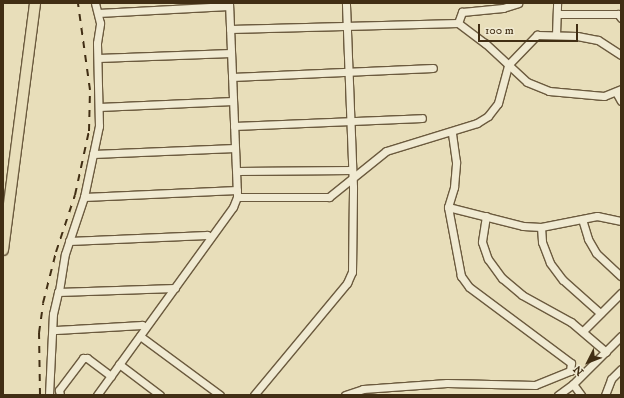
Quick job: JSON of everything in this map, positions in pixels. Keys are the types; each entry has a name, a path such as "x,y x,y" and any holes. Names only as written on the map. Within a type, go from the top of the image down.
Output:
{"highway":[{"path":"3,250 35,3"}],"street":[{"path":"49,395 53,314 60,291 64,258 84,197 99,126 98,13 95,3"},
{"path":"254,395 350,279 352,272 352,170 346,3"},
{"path":"458,23 462,12 503,8 518,3"},
{"path":"556,34 557,3"},
{"path":"98,13 229,4 237,194 233,207 119,364 99,394"},
{"path":"557,14 618,14 621,18"},
{"path":"230,29 458,23 527,82 549,92 604,96 618,90 621,101"},
{"path":"84,197 237,194 329,197 352,180 386,151 452,132 477,123 494,110 502,96 508,65 537,35 556,34 598,40 621,54"},
{"path":"98,58 231,53"},
{"path":"232,77 433,68"},
{"path":"99,107 233,101"},
{"path":"234,126 422,118"},
{"path":"345,395 362,390 446,383 535,385 570,371 571,363 469,287 461,276 448,207 454,187 456,162 452,132"},
{"path":"93,154 235,148"},
{"path":"236,171 352,170"},
{"path":"448,207 523,226 541,227 605,216 621,221"},
{"path":"486,216 482,242 488,259 502,278 522,295 561,316 583,331 606,352"},
{"path":"582,219 588,239 596,253 621,276"},
{"path":"541,227 542,242 550,263 564,280 600,313"},
{"path":"69,241 207,234 211,237"},
{"path":"60,291 175,288"},
{"path":"583,331 621,293"},
{"path":"56,330 142,325 146,327"},
{"path":"140,336 220,395"},
{"path":"558,395 573,384 621,336"},
{"path":"60,395 59,390 82,358 87,358 111,376"},
{"path":"119,364 160,395"},
{"path":"604,395 611,378 621,369"},
{"path":"573,384 581,395"}],"railway":[{"path":"40,395 39,333 43,303 56,252 75,195 89,131 90,90 78,3"}]}
